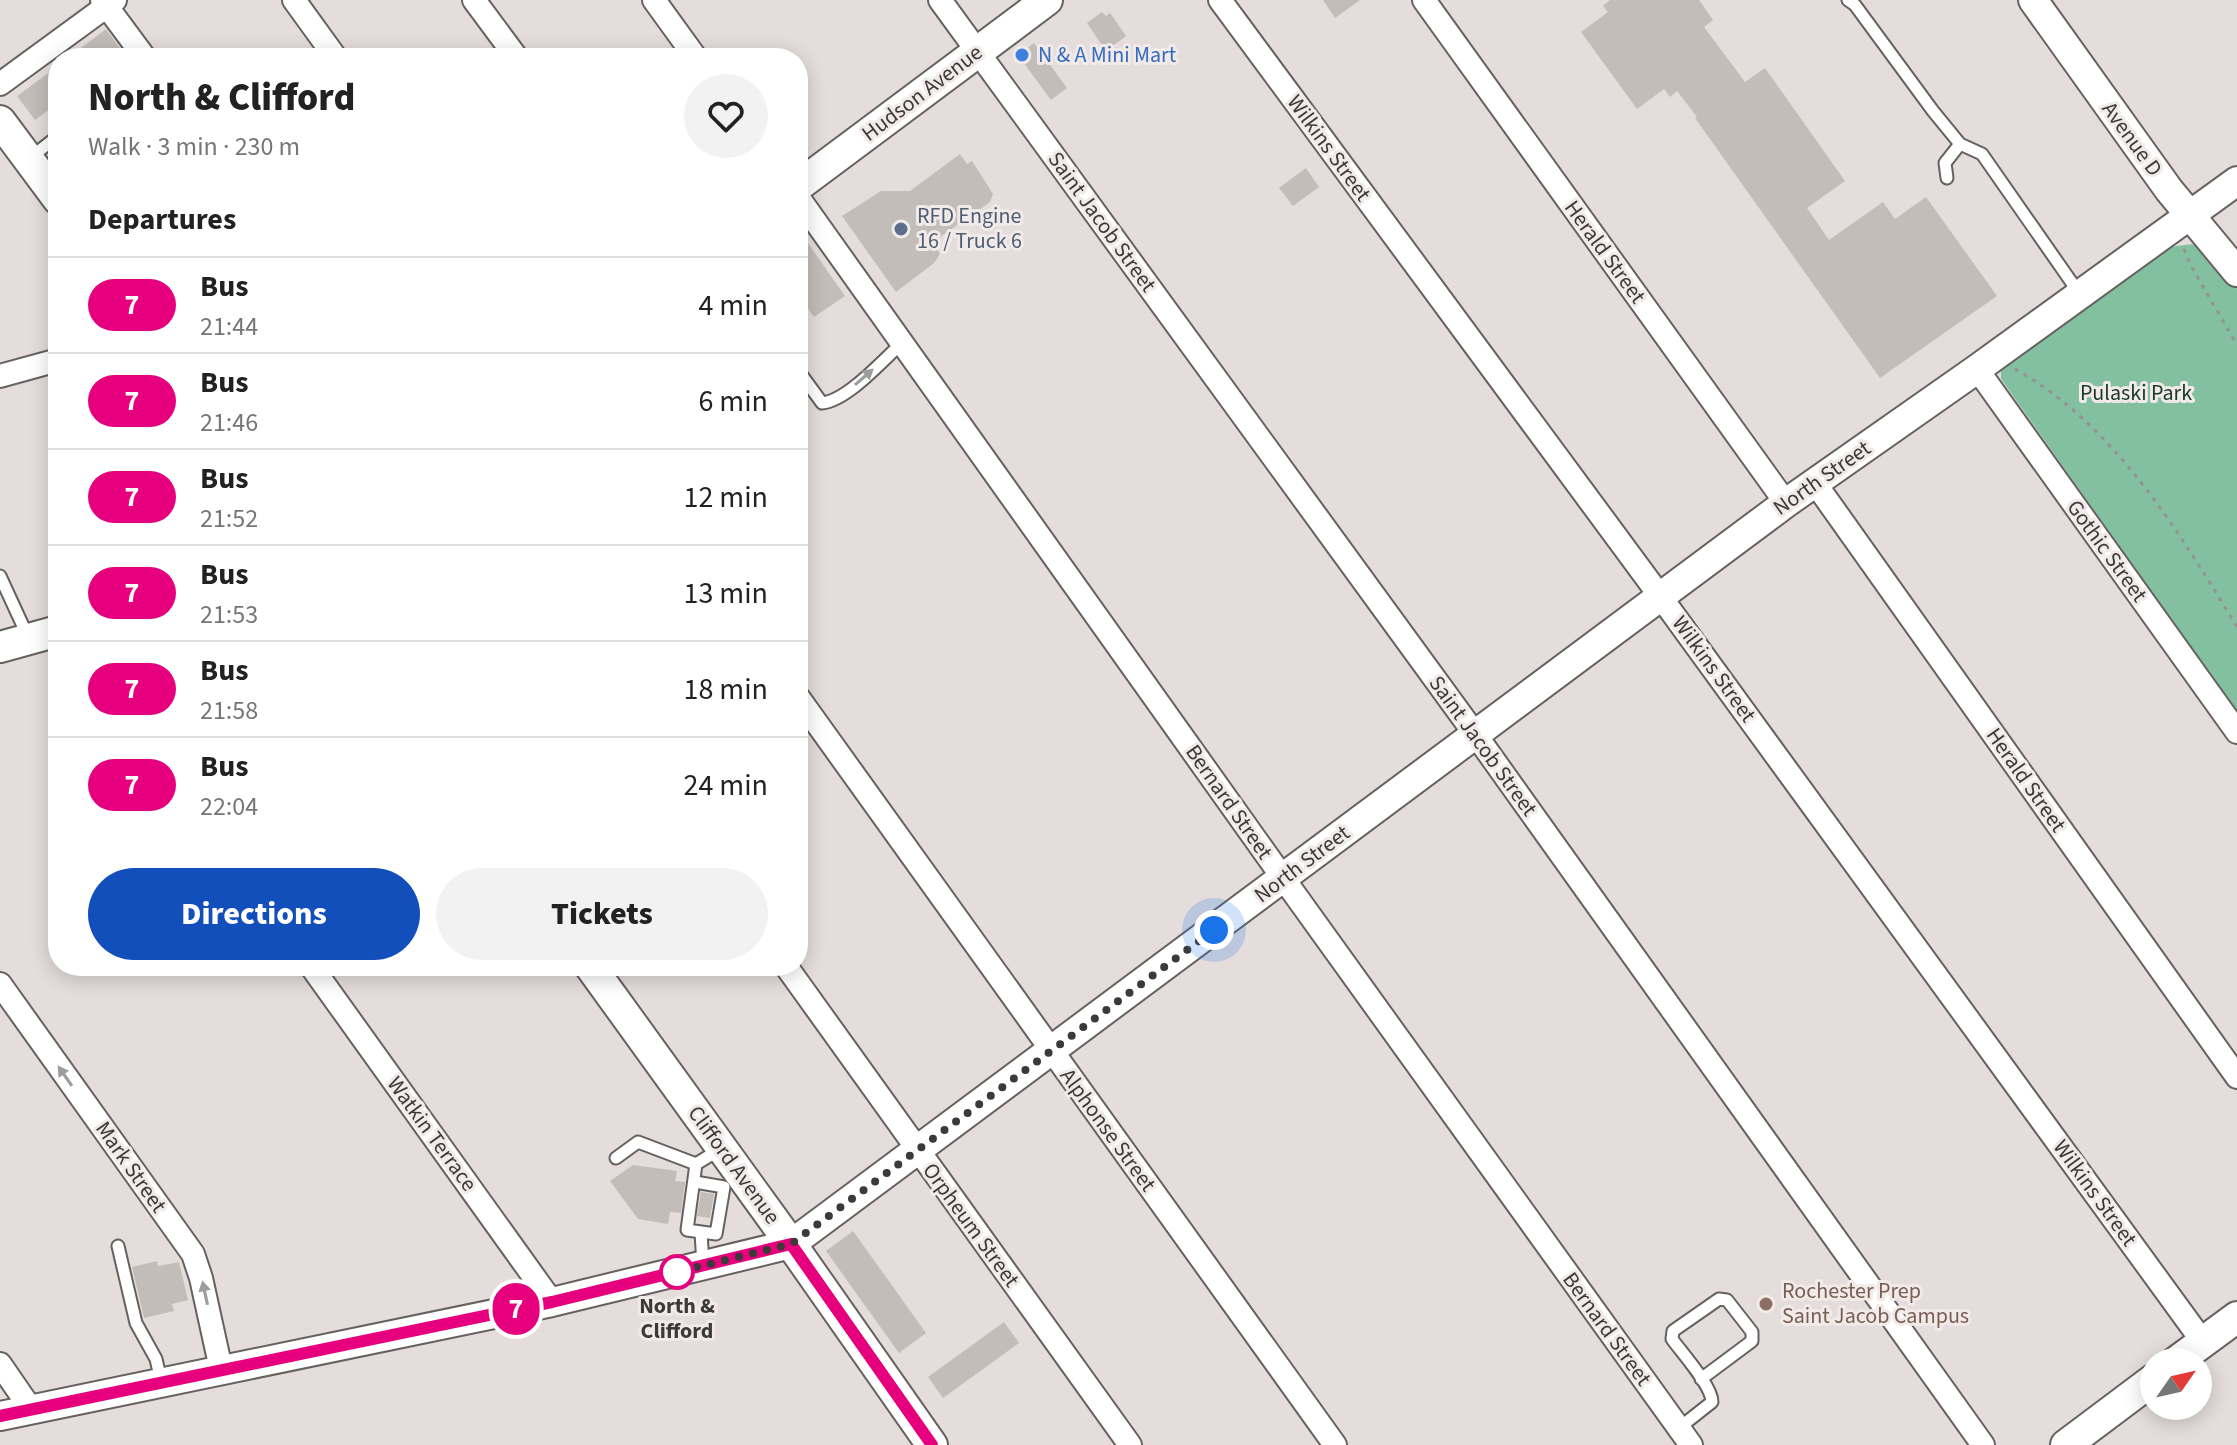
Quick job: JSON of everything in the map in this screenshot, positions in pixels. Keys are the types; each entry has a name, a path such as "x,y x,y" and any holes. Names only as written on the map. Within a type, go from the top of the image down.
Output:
{"main road":[{"name":"Hudson Avenue","path":"808,178 1047,0"},
{"path":"0,121 48,186"},
{"path":"0,647 44,635"},
{"name":"Clifford Avenue","path":"597,976 932,1445"},
{"path":"2195,1348 2237,1317"},
{"path":"2066,1445 2140,1390"}],"street":[{"path":"294,0 329,48"},
{"path":"474,0 510,48"},
{"path":"654,0 689,48"},
{"name":"Saint Jacob Street","path":"940,0 1475,734 1983,1445"},
{"name":"Wilkins Street","path":"1220,0 1660,596 2203,1342"},
{"name":"Herald Street","path":"1424,0 1786,503"},
{"name":"Avenue D","path":"2033,0 2185,229 2237,272"},
{"path":"0,84 108,2 138,48"},
{"name":"North Street","path":"0,1416 552,1302 791,1244 1786,503 2080,294 2185,229 2237,181"},
{"name":"Bernard Street","path":"808,211 1685,1436"},
{"path":"0,376 48,363"},
{"name":"Gothic Street","path":"1977,369 2237,732"},
{"name":"Herald Street","path":"1815,483 2237,1077"},
{"name":"Alphonse Street","path":"808,711 1335,1445"},
{"name":"Watkin Terrace","path":"318,976 552,1302"},
{"name":"Orpheum Street","path":"793,976 1130,1445"},
{"name":"Mark Street","path":"0,984 193,1254 221,1369"},
{"path":"0,1364 31,1409"}],"lane":[{"path":"1848,0 1855,5 1960,144 1982,154 2080,294"},
{"path":"29,160 48,144"},
{"path":"1947,178 1945,163 1960,144"},
{"path":"808,384 822,403 832,402 902,343"},
{"path":"0,576 44,635"},
{"path":"616,1158 638,1142 696,1164"},
{"path":"696,1164 722,1148"},
{"path":"695,1182 724,1187 716,1234 687,1230 696,1164"},
{"path":"701,1233 703,1265"},
{"path":"118,1246 136,1323 156,1359 161,1382"},
{"path":"1685,1436 1712,1402 1712,1394 1701,1379 1672,1339 1673,1331 1719,1299 1727,1300 1752,1332 1752,1341 1701,1379"}],"path":[{"path":"2185,229 2191,266 2237,345"},
{"path":"2011,367 2063,401 2122,460 2165,517 2237,627"}],"green space":[{"name":"Pulaski Park","path":"2192,244 2213,259 2237,289 2237,712 2001,379 2001,367 2170,247"}],"building":[{"path":"1323,0 1360,0 1335,18"},
{"path":"1610,0 1699,0 1713,20 1704,27 1745,82 1765,68 1845,181 1807,208 1829,240 1883,202 1895,219 1926,197 1997,296 1880,378 1677,91 1670,97 1664,89 1637,109 1581,32 1608,12 1603,6"},
{"path":"1102,12 1106,16 1110,13 1126,36 1106,51 1087,23"},
{"path":"106,29 120,48 81,48"},
{"path":"1034,43 1067,88 1051,100 1018,55"},
{"path":"48,73 48,110 35,120 17,96"},
{"name":"RFD Engine 16 / Truck 6","path":"960,154 967,164 972,161 993,194 990,202 933,242 940,254 934,263 896,292 842,216 881,191 910,191"},
{"path":"1306,168 1319,187 1293,206 1279,188"},
{"path":"808,243 845,296 814,317 808,308"},
{"path":"633,1165 677,1171 675,1181 685,1182 681,1213 670,1212 668,1224 638,1219 610,1181"},
{"path":"701,1192 714,1194 710,1218 697,1216"},
{"path":"853,1231 926,1333 899,1353 826,1251"},
{"path":"157,1261 158,1266 179,1262 188,1300 172,1304 174,1311 144,1318 132,1267"},
{"path":"1004,1322 1019,1343 943,1398 928,1377"}],"bus line":[{"name":"7","path":"0,1416 552,1302 791,1244 932,1445"}],"place":[{"name":"N & A Mini Mart","path":"1022,55"},
{"name":"RFD Engine 16 / Truck 6","path":"901,229"},
{"name":"North & Clifford","path":"677,1272"},
{"name":"Rochester Prep Saint Jacob Campus","path":"1766,1304"}],"route":[{"path":"677,1272 673,1273 791,1244 1214,930"}]}
